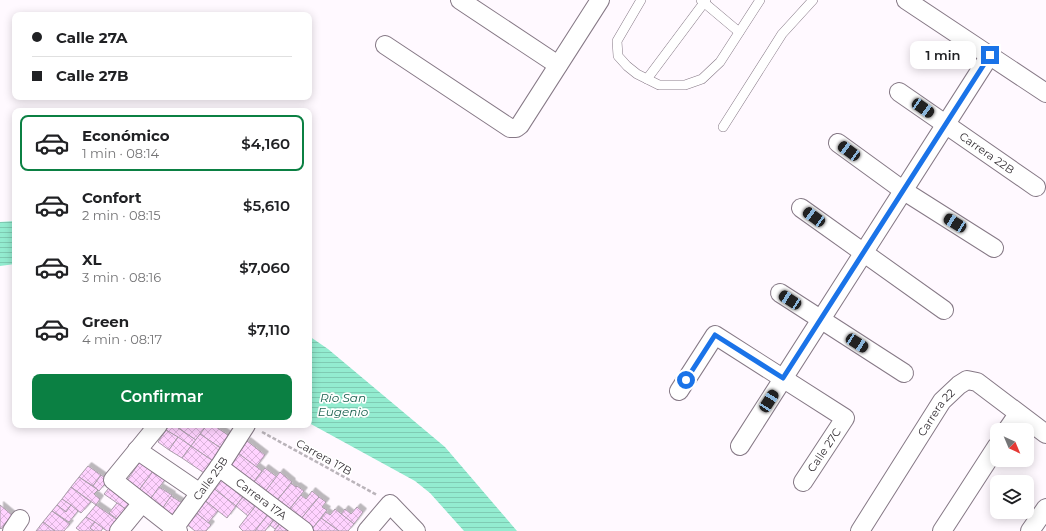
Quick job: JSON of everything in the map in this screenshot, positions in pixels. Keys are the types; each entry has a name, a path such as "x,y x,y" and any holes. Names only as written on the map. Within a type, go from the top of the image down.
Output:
{"street":[{"path":"460,0 558,65"},
{"path":"906,0 1046,93"},
{"path":"385,45 510,128 516,128 520,125 598,1"},
{"path":"740,446 990,55"},
{"name":"Carrera 22B","path":"899,92 1036,187"},
{"path":"838,143 904,191 994,248"},
{"path":"801,208 944,310"},
{"path":"780,293 904,373"},
{"path":"679,391 715,335 783,378"},
{"name":"Calle 27C","path":"783,378 846,418 803,482"},
{"name":"Carrera 22","path":"860,531 942,401 959,385 967,380 977,382 1046,434"},
{"path":"1012,423 1018,414"},
{"path":"155,428 113,480 175,530"},
{"name":"Calle 25B","path":"175,530 219,467 250,428"},
{"path":"137,450 200,493"},
{"path":"942,531 990,457"},
{"name":"Carrera 17A","path":"219,467 304,531"},
{"path":"119,531 142,502"},
{"path":"367,531 390,504 416,531"},
{"path":"1030,531 1046,508"}],"lane":[{"path":"641,0 617,41 616,48 618,56 626,66 659,85 685,85 702,79 720,62 760,0"},
{"path":"723,128 782,34 813,0"},
{"path":"647,78 704,1 739,32"}],"path":[{"name":"Carrera 17B","path":"253,428 377,495 390,504"}],"water":[{"path":"12,221 12,264 0,266 0,222"},
{"name":"Río San Eugenio","path":"312,338 328,349 445,447 517,531 464,531 430,493 415,481 312,425"}],"building":[{"path":"168,428 178,428 196,440 191,446 166,430"},
{"path":"178,428 205,428 196,440"},
{"path":"205,428 218,428 234,439 225,451 200,434"},
{"path":"166,430 178,437 169,450 158,442"},
{"path":"200,434 225,451 216,463 191,446"},
{"path":"178,437 191,446 182,458 169,450"},
{"path":"247,441 265,455 256,467 238,453"},
{"path":"191,446 216,463 207,475 182,458"},
{"path":"238,453 262,471 252,484 229,465"},
{"path":"140,462 154,470 136,494 122,487"},
{"path":"88,466 101,475 93,486 79,477"},
{"path":"265,468 277,477 264,493 252,484"},
{"path":"154,470 167,477 149,501 136,494"},
{"path":"280,472 292,482 276,502 264,493"},
{"path":"101,475 108,480 99,491 93,486"},
{"path":"221,476 245,494 236,506 212,487"},
{"path":"79,477 98,490 94,494 100,499 96,505 71,487"},
{"path":"113,483 138,501 130,512 104,494"},
{"path":"291,483 304,491 288,511 276,502"},
{"path":"71,487 91,502 81,513 62,499"},
{"path":"159,487 172,495 162,509 149,501"},
{"path":"212,487 236,506 227,518 203,499"},
{"path":"312,491 319,497 300,520 288,511 301,495 306,499"},
{"path":"245,494 257,504 248,516 236,506"},
{"path":"171,496 184,504 175,516 162,509"},
{"path":"319,497 326,502 322,507 327,510 312,529 300,520"},
{"path":"62,499 71,505 66,512 57,505"},
{"path":"203,499 218,511 208,523 194,511"},
{"path":"117,503 130,512 121,522 109,513"},
{"path":"257,504 269,513 255,531 243,531 239,527"},
{"path":"0,505 12,515 1,529 0,528"},
{"path":"57,505 66,512 71,505 78,511 69,522 52,511"},
{"path":"96,505 119,521 114,531 107,531 86,517"},
{"path":"357,507 363,512 354,524 341,514 345,509 351,514"},
{"path":"335,509 354,524 348,531 339,531 321,518 326,512 330,515"},
{"path":"52,511 70,524 64,531 55,531 43,522"},
{"path":"194,511 211,525 206,531 195,531 185,523"},
{"path":"269,513 275,518 265,531 255,531"},
{"path":"86,517 95,522 90,528 94,531 80,531 76,528"},
{"path":"275,518 281,522 275,529 270,525"},
{"path":"321,518 339,531 314,531 312,529"},
{"path":"43,522 55,531 36,531"},
{"path":"95,522 103,528 101,531 94,531 90,528"},
{"path":"281,522 292,531 274,531"}],"route":[{"path":"686,380 715,335 783,378 990,55"}]}
